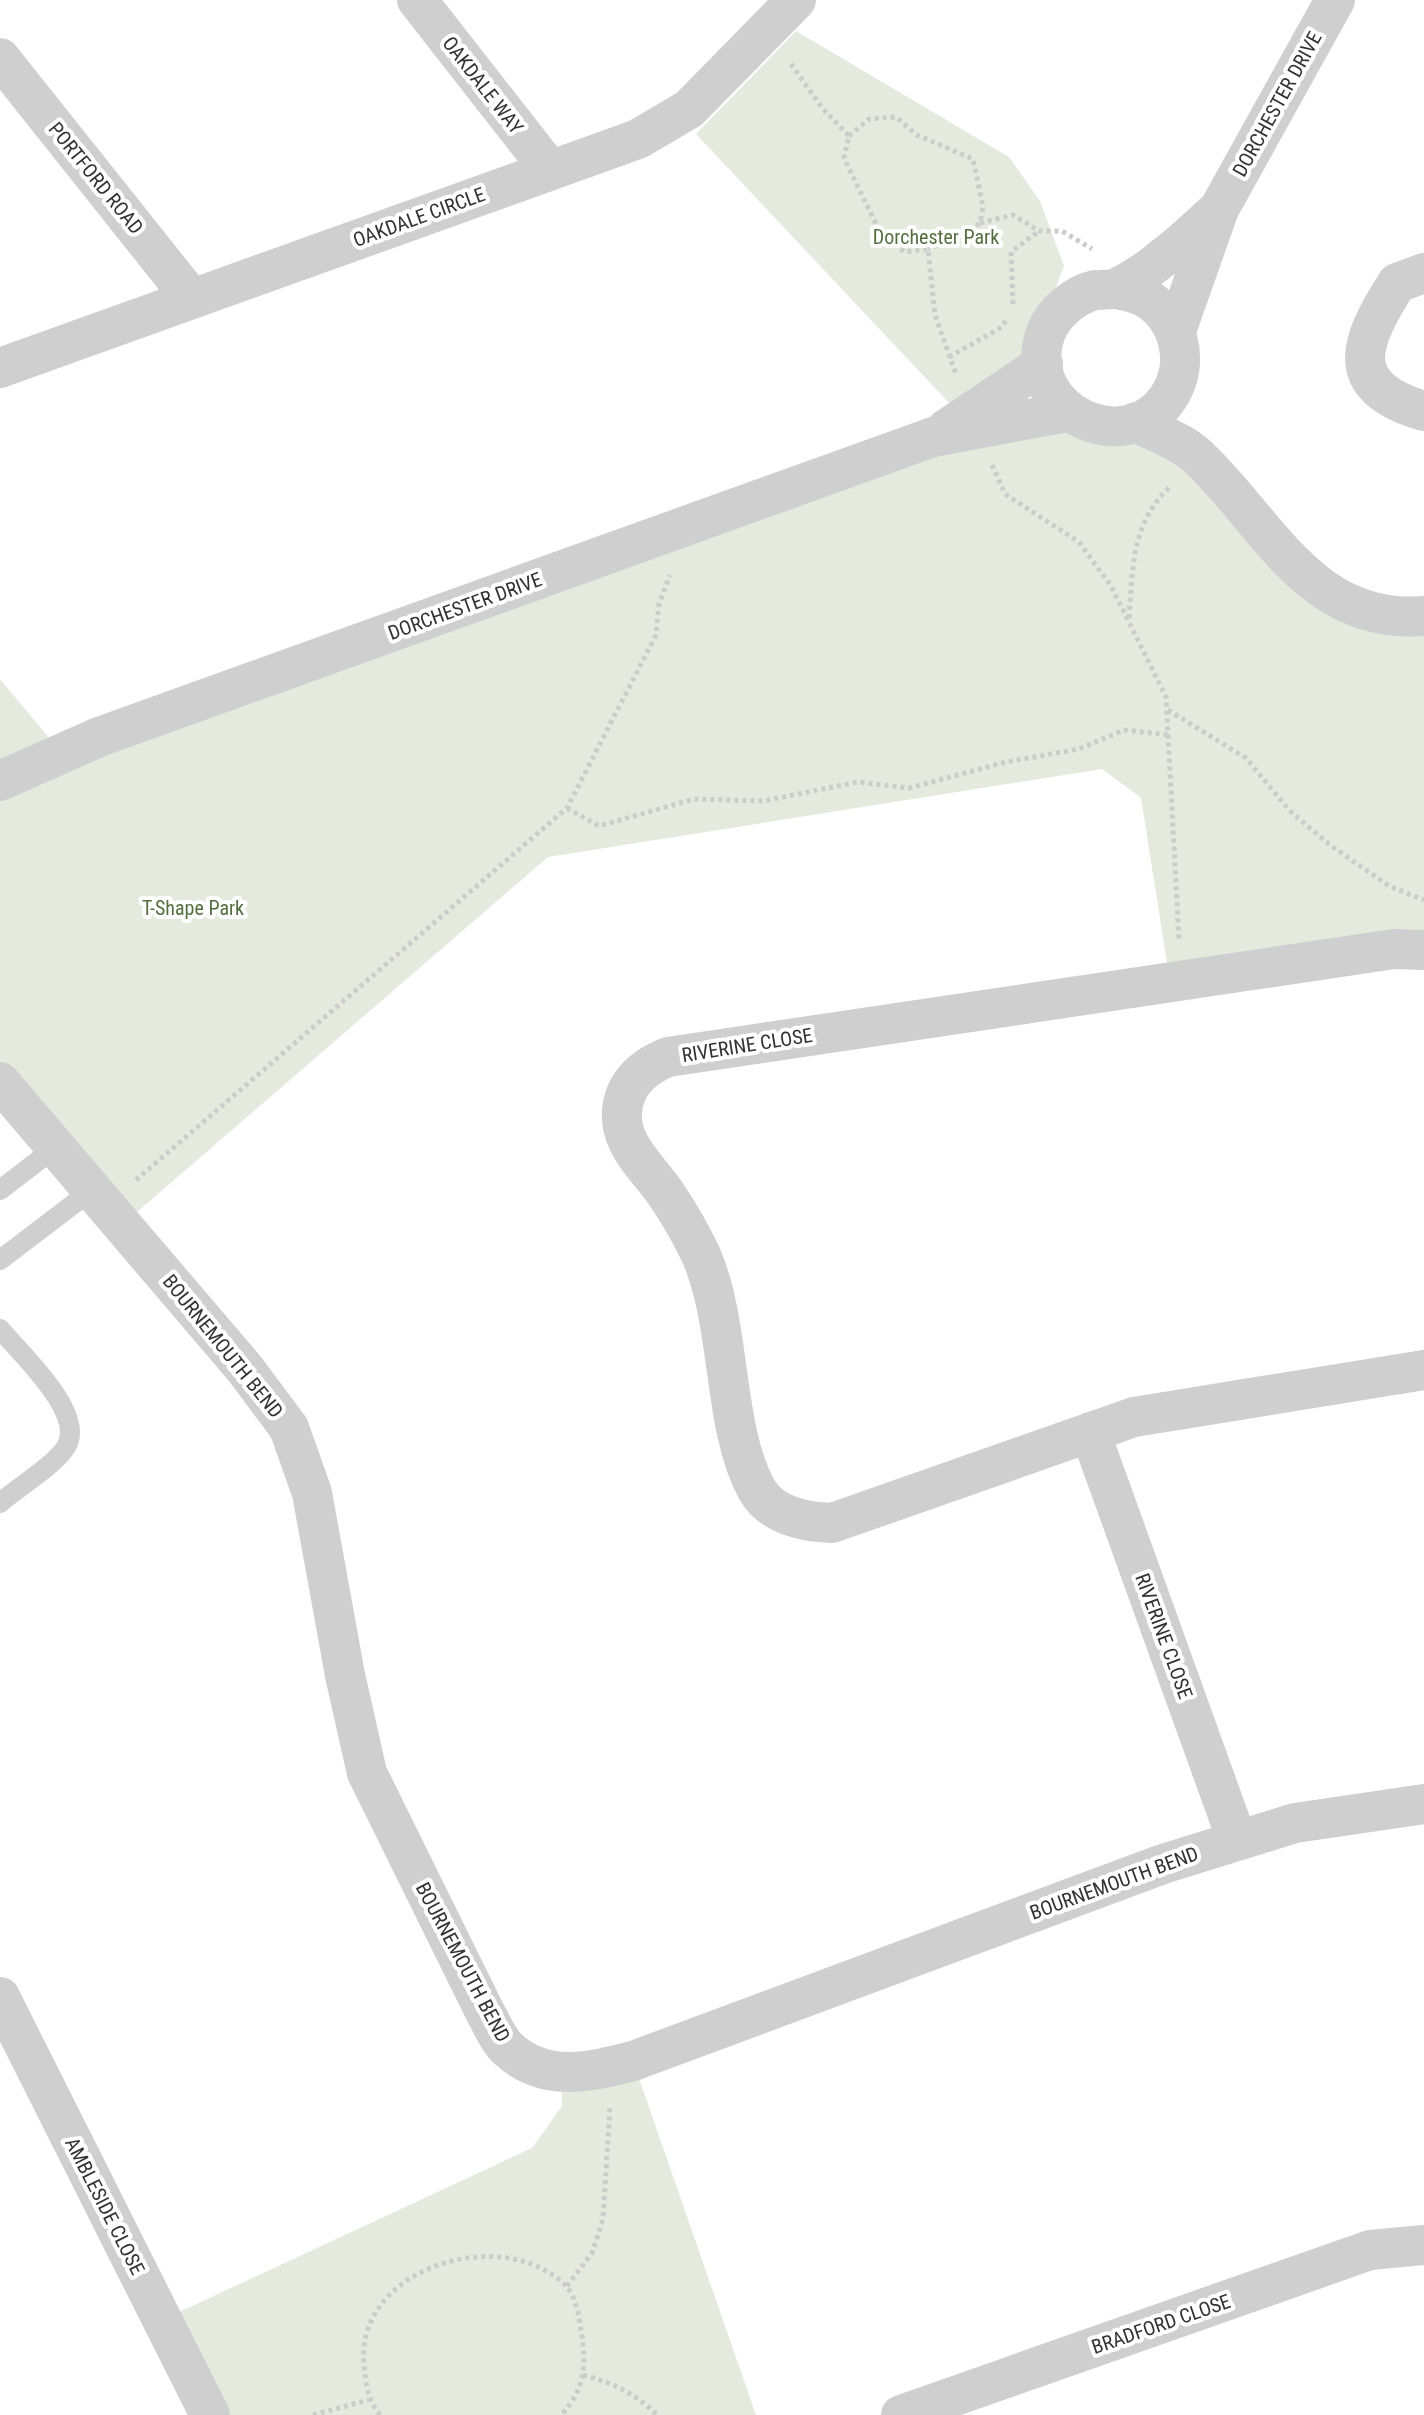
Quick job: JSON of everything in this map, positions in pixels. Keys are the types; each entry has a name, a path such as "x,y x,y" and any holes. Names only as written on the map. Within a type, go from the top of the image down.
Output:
{"street":[{"name":"OAKDALE WAY","path":"417,0 550,170"},
{"name":"OAKDALE CIRCLE","path":"0,368 661,127 715,85 796,0"},
{"name":"DORCHESTER DRIVE","path":"1176,331 1219,209 1335,0"},
{"name":"PORTFORD ROAD","path":"0,58 192,299"},
{"name":"DORCHESTER DRIVE","path":"1117,289 1160,260 1219,209"},
{"path":"1424,273 1397,283 1368,337 1366,354 1368,373 1379,392 1424,411"},
{"path":"1117,289 1145,297 1167,317 1176,331 1180,365 1176,382 1164,403 1136,422 1097,426 1067,412 1051,394 1043,364 1046,331 1058,313 1074,299 1095,290 1117,289"},
{"name":"DORCHESTER DRIVE","path":"0,781 99,737 933,437 972,421 1043,364"},
{"path":"1176,382 1197,457"},
{"name":"DORCHESTER DRIVE","path":"972,421 1067,412"},
{"path":"1136,422 1197,457 1282,555 1319,586 1362,607 1403,617 1424,616"},
{"name":"RIVERINE CLOSE","path":"1424,950 1394,949 668,1057 652,1063 633,1080 622,1098 622,1124 635,1153 668,1197 701,1255 717,1302 743,1457 759,1493 781,1512 808,1522 832,1523 1090,1432 1170,1410 1424,1370"},
{"name":"BOURNEMOUTH BEND","path":"0,1082 245,1369 289,1428 312,1493 345,1675 367,1773 485,2012 507,2048 529,2063 562,2074 595,2071 633,2061 1163,1864 1295,1823 1424,1804"},
{"name":"RIVERINE CLOSE","path":"1090,1432 1237,1840"},
{"name":"AMBLESIDE CLOSE","path":"0,1997 210,2415"},
{"name":"BRADFORD CLOSE","path":"901,2415 1370,2250 1424,2245"}],"lane":[{"path":"0,1190 56,1147"},
{"path":"0,1260 99,1198"},
{"path":"0,1329 61,1402 69,1419 71,1435 65,1448 0,1503"}],"path":[{"path":"767,30 823,109 849,136"},
{"path":"980,223 983,207 973,159 946,144 917,135 896,117 869,119 849,136 844,158 878,228 904,252 928,249 960,237 980,223 1013,215 1039,231 1062,231 1095,251 1117,289"},
{"path":"949,357 1002,327 1013,307 1011,252 1039,231"},
{"path":"928,249 935,315 972,421 1005,494 1079,542 1111,586 1166,697 1177,916 1184,980"},
{"path":"1129,621 1135,548 1152,503 1197,457"},
{"path":"99,1198 567,808 656,635 659,604 688,525"},
{"path":"1167,709 1246,758 1289,810 1330,845 1389,886 1424,900"},
{"path":"567,808 599,826 694,799 763,801 858,782 909,788 1006,762 1079,749 1124,730 1169,735"},
{"path":"567,2286 592,2253 603,2219 611,2120 607,2090 595,2071"},
{"path":"380,2415 368,2400 363,2356 376,2308 391,2290 450,2262 479,2256 522,2262 567,2286 578,2310 585,2362 581,2389 561,2415"},
{"path":"583,2375 611,2382 640,2398 657,2415"},
{"path":"313,2415 368,2400"}],"green space":[{"name":"Dorchester Park","path":"796,31 1009,157 1040,201 1064,266 1019,384 949,403 696,134"},
{"name":"T-Shape Park","path":"1034,403 1195,454 1282,555 1424,616 1424,950 1170,982 1141,798 1102,769 548,857 122,1225 0,1082 0,679 62,753"},
{"path":"633,2061 756,2415 210,2415 162,2320 532,2148 562,2106 562,2074"}]}
